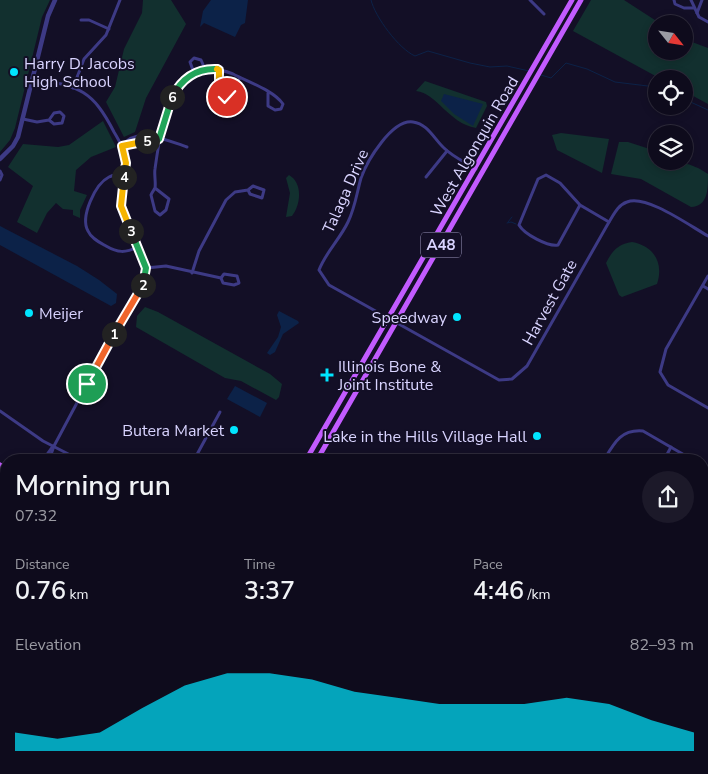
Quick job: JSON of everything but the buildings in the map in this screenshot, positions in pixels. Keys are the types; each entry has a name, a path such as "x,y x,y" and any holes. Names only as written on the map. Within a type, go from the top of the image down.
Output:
{"main road":[{"name":"West Algonquin Road","path":"310,454 389,320 572,0"},
{"name":"A48","path":"320,454 581,0"}],"street":[{"path":"0,159 13,146 23,119 48,16 55,0"},
{"path":"73,88 84,59 109,29 120,0"},
{"path":"530,0 544,14"},
{"path":"674,0 675,4 684,8 694,8"},
{"path":"691,0 697,13 708,22"},
{"path":"697,13 702,0"},
{"path":"81,20 89,20 109,29"},
{"path":"194,73 190,62 194,58 201,60 205,69"},
{"path":"155,188 169,199 166,210 160,215 156,213 152,199 152,192 155,188 154,174 159,139 173,95 184,80 194,73 205,69 219,70 240,78 268,93 281,102 283,106 281,109 273,109 268,106 268,93"},
{"path":"219,70 219,90 221,96 227,97 240,78"},
{"path":"34,78 73,88 91,97 99,104 122,146 126,163 121,206 146,268 142,286 51,454"},
{"path":"60,112 64,116 60,124 54,124 50,120 54,113 60,112"},
{"path":"23,119 37,122 50,120"},
{"name":"Talaga Drive","path":"396,323 330,285 319,270 323,260 339,239 348,222 362,176 370,160 381,143 399,124 412,121 425,127 447,151 476,168"},
{"path":"122,146 126,141 142,136 156,136 159,139 187,147"},
{"path":"426,176 447,151"},
{"path":"0,171 2,175 0,180"},
{"path":"580,205 558,245 549,244 524,231 520,225 533,188 542,175 546,175 560,183 580,205 609,222"},
{"path":"124,176 110,176 101,182 87,210 85,223 92,236 116,251 125,252 138,247"},
{"path":"192,273 199,251 226,200 239,190 248,190 253,186 264,190 265,194 262,198 250,194 248,190"},
{"name":"Harvest Gate","path":"396,323 492,378 507,381 527,366 609,222 626,202 639,200 708,236"},
{"path":"146,268 166,266 221,278"},
{"path":"224,274 237,276 240,281 234,285 223,283 221,278 224,274"},
{"path":"708,276 666,349 660,372 668,385 708,408"},
{"path":"703,286 708,289"},
{"path":"0,411 69,454"},
{"path":"197,454 220,412"},
{"path":"608,454 616,440 631,430 644,431 682,454"},
{"path":"46,454 50,448 54,446"},
{"path":"667,454 671,447"}],"green space":[{"name":"Harry D. Jacobs High School","path":"0,0 50,0 42,17 15,128 10,140 0,152"},
{"path":"143,0 171,0 186,24 146,98 135,132 124,137 106,102 115,87 124,49 142,13"},
{"path":"591,0 624,0 648,16 648,60 693,60 693,42 708,48 708,104 693,96 693,70 648,70 648,72 573,31"},
{"path":"425,81 486,102 487,106 476,128 466,125 450,115 430,97 416,91"},
{"path":"103,121 116,147 91,157 76,170 74,191 87,195 80,210 80,218 73,215 73,210 63,209 56,203 47,213 37,233 17,222 33,186 8,167 23,144 58,147 69,145"},
{"path":"561,133 609,139 602,173 557,150 552,135"},
{"path":"619,142 628,142 648,148 648,170 693,170 693,166 708,174 706,196 701,204 691,207 641,179 611,174"},
{"path":"289,175 297,183 299,200 292,216 286,217 290,193 286,178"},
{"path":"632,242 646,247 655,257 658,263 659,276 657,284 622,297 619,295 606,263 616,249 623,244"},
{"path":"145,307 158,312 270,374 282,384 279,397 276,400 241,381 225,378 136,327 137,316"}],"water":[{"path":"211,0 248,0 245,23 241,25 235,37 204,23 200,27 203,11"},
{"path":"444,94 483,104 473,126 454,114 441,101"},
{"path":"0,226 77,266 99,280 117,294 116,303 111,306 0,245"},
{"path":"279,311 299,323 283,334 275,352 270,355 267,353 278,337 281,327 277,315"},
{"path":"235,386 267,403 260,417 227,399"}],"waterway":[{"path":"371,0 377,15 388,32 402,47 415,56 428,51 490,67 507,66 529,71"},
{"path":"541,75 551,78 566,63 587,69 615,82 648,86"},
{"path":"693,103 708,110"},
{"path":"508,222 512,217"},
{"path":"507,223 516,224"}],"place":[{"name":"Harry D. Jacobs High School","path":"14,72"},
{"name":"Meijer","path":"29,313"},
{"name":"Speedway","path":"457,317"},
{"name":"Illinois Bone & Joint Institute","path":"327,375"},
{"name":"Butera Market","path":"234,430"},
{"name":"Lake in the Hills Village Hall","path":"537,436"}],"route":[{"path":"87,384 142,286 146,274 144,260 121,206 126,163 122,146 159,139 164,118 173,95 177,88 191,74 205,69 219,70 219,90 221,96 227,97"}]}
